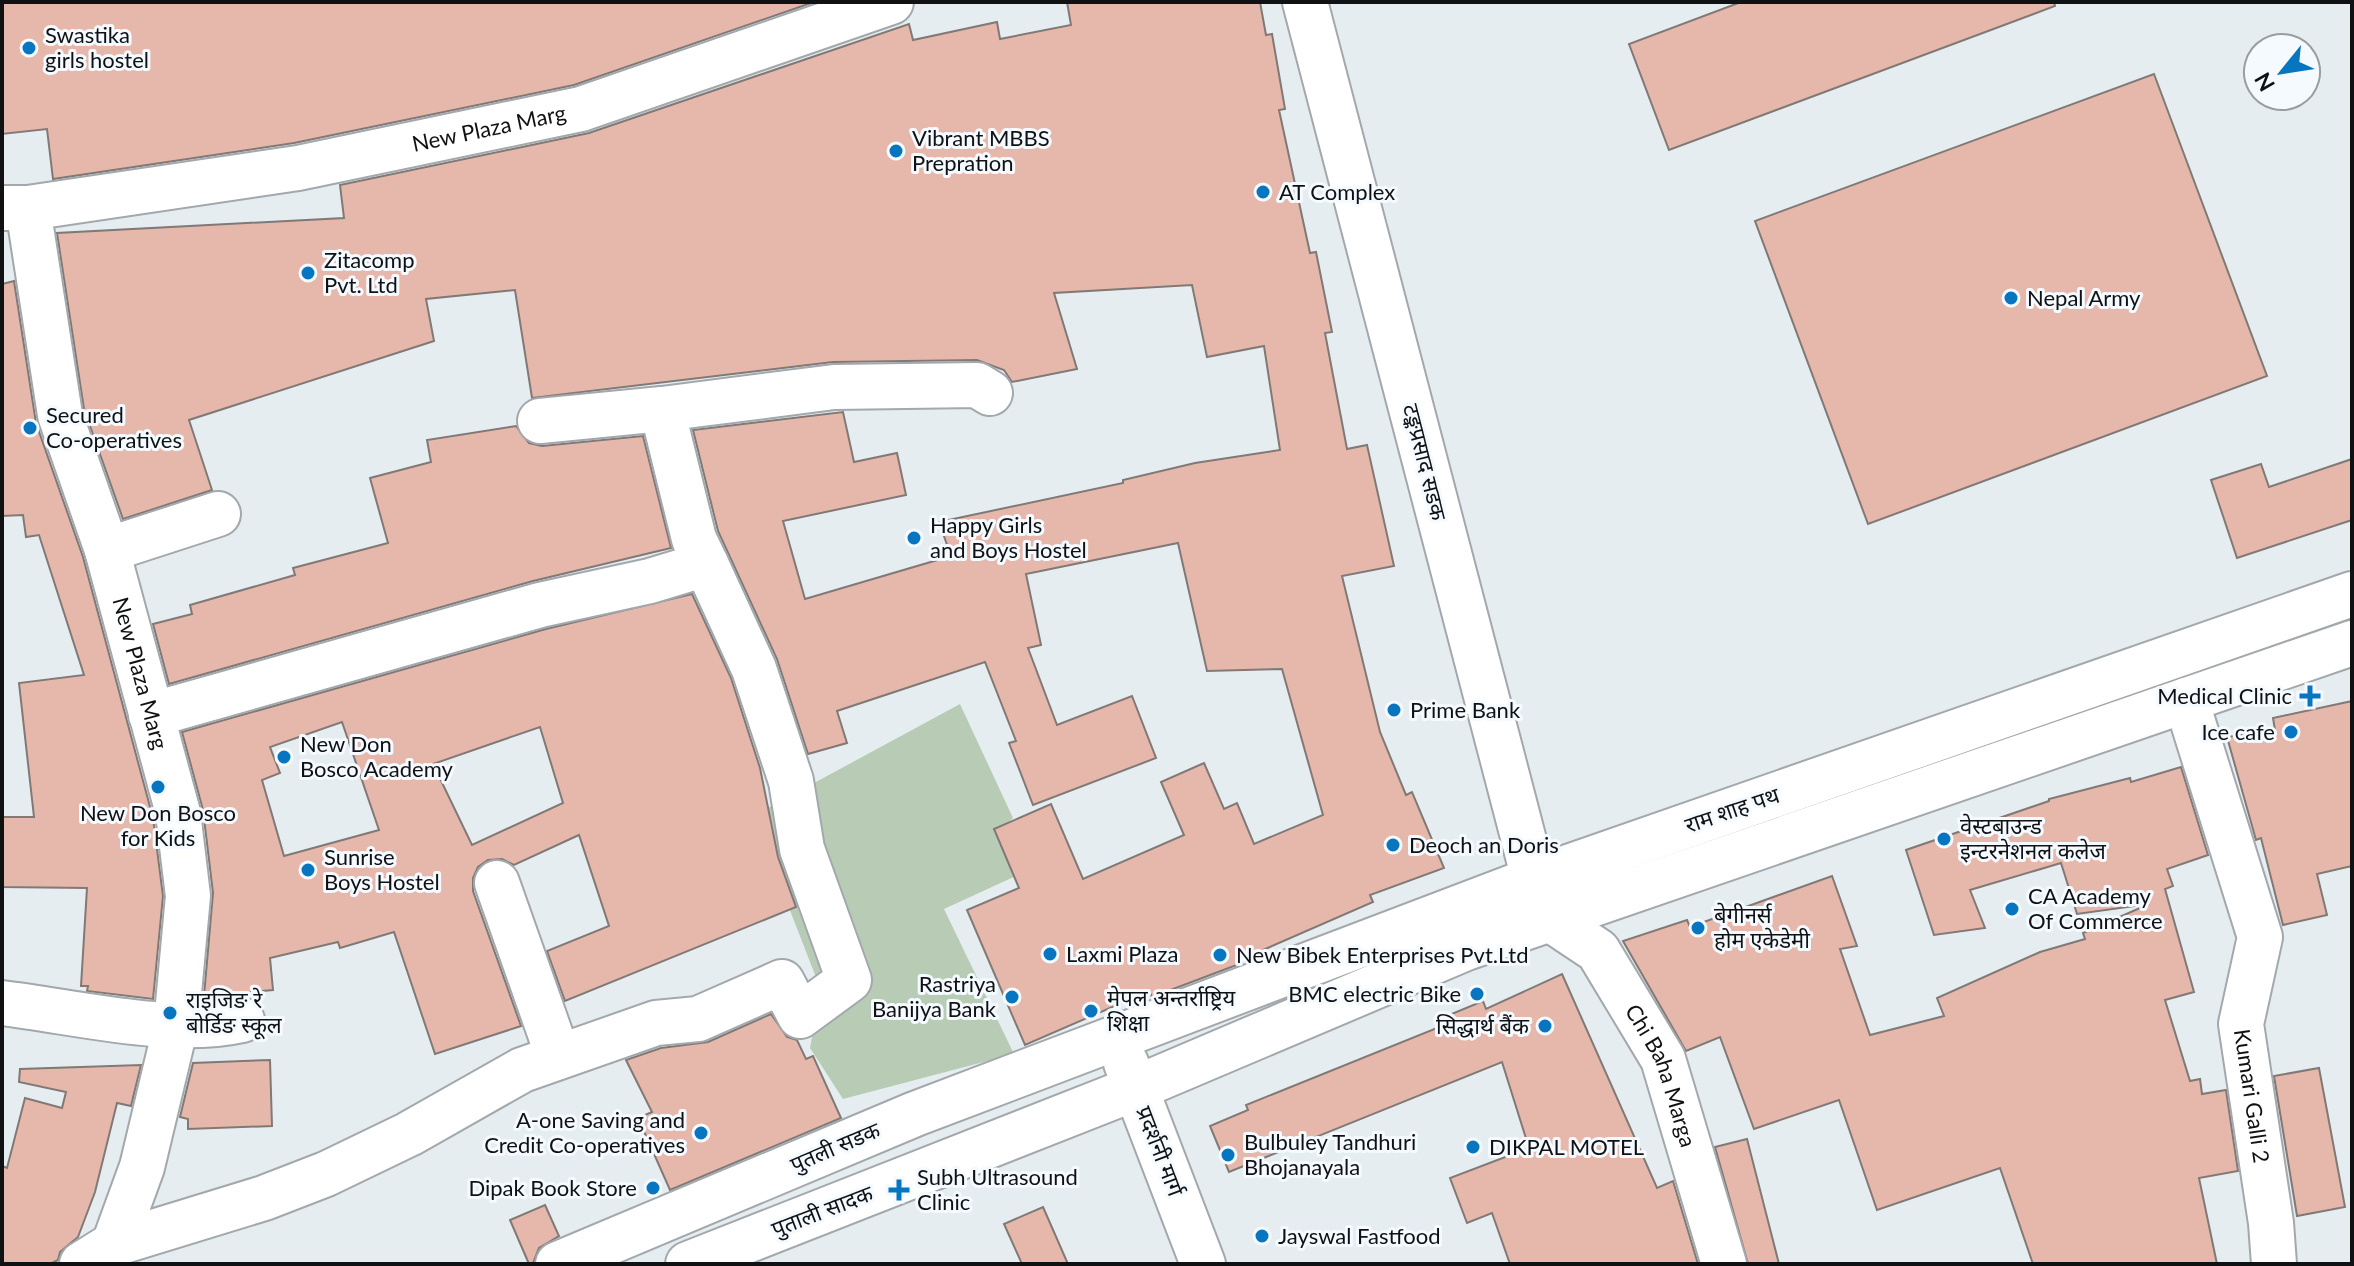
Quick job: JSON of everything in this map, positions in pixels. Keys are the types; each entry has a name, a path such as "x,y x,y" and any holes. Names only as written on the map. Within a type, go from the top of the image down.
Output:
{"street":[{"name":"New Plaza Marg","path":"98,1254 142,1167 176,1025 188,896 178,813 107,550 60,415 15,208 298,168 581,109 891,2"},
{"name":"टङ्कप्रसाद सडक","path":"1305,2 1534,879 1550,919"},
{"path":"540,421 834,387 977,385 990,393"},
{"path":"98,1254 326,1174 409,1134 514,1074 558,1056 656,1023 698,1019 782,982 800,1016 849,980 802,849 791,781 754,669 694,539 662,409"},
{"path":"107,550 218,514"},
{"path":"151,715 540,605 678,575 706,564"},
{"name":"राम शाह पथ","path":"1116,1038 1534,879 2352,594"},
{"name":"राम शाह पथ","path":"1136,1088 1466,948 2352,643"},
{"name":"Kumari Galli 2","path":"2186,700 2260,937 2241,1024 2271,1223 2274,1264"},
{"path":"497,883 558,1056"},
{"name":"Chi Baha Marga","path":"1550,919 1598,951 1663,1059 1724,1264"},
{"path":"1116,1038 1112,1027 1259,966"},
{"path":"2,1003 176,1025 211,1027 242,1020"},
{"name":"प्रदर्शनी मार्ग","path":"1116,1038 1203,1264"},
{"name":"पुतली सडक","path":"558,1264 915,1114 1116,1038"},
{"name":"पुताली सादक","path":"688,1264 1136,1088"}],"green space":[{"path":"960,704 1013,818 996,834 1020,874 944,909 1014,1054 843,1099 810,1048 818,1006 817,980 779,882 766,809"}],"building":[{"path":"2,2 814,2 574,85 294,143 53,179 47,129 2,134"},
{"path":"1067,2 1260,2 1266,35 1272,34 1285,109 1279,110 1310,253 1316,252 1332,332 1325,333 1347,449 1367,445 1394,566 1342,576 1380,732 1406,795 1412,792 1444,868 1370,895 1373,902 1240,960 1242,963 1152,997 1149,991 1025,1045 967,910 1019,888 994,829 1051,804 1083,879 1184,835 1161,782 1204,763 1224,809 1237,803 1254,844 1323,815 1282,669 1207,671 1178,543 1026,574 1041,645 1028,648 1057,725 1132,696 1156,758 1033,805 1009,743 1016,741 985,662 837,711 847,743 808,754 777,659 718,531 693,430 843,412 854,462 897,453 906,495 783,521 805,599 951,556 939,522 1123,483 1123,480 1195,463 1280,450 1264,346 1207,357 1192,285 1054,293 1077,369 1012,382 1004,370 977,360 833,362 532,398 515,290 426,299 434,341 189,420 212,490 123,519 84,409 57,233 344,218 340,185 589,133 909,24 913,40 997,22 1000,39 1071,25"},
{"path":"1741,2 2054,2 2055,6 1669,150 1629,44"},
{"name":"Nepal Army","path":"2154,74 2267,376 1868,524 1755,221"},
{"path":"14,281 36,423 83,557 153,818 163,896 153,999 87,991 88,986 81,986 87,888 2,887 2,817 34,817 19,683 84,675 39,535 26,537 23,515 2,516 2,284"},
{"path":"516,426 529,443 542,446 643,436 671,548 533,581 169,684 153,624 192,614 190,605 295,575 293,568 388,543 370,478 431,462 427,440"},
{"path":"2352,459 2352,520 2237,558 2211,480 2261,464 2269,487"},
{"path":"692,594 731,678 760,768 778,857 796,907 565,1001 547,951 609,926 579,835 514,865 502,859 488,860 478,867 473,878 473,891 521,1026 435,1054 394,932 340,948 338,942 270,958 273,990 204,996 213,893 203,810 182,732 546,629","holes":["342,722 379,830 284,856 262,780 280,773 270,747","540,727 563,803 472,845 433,764"]},
{"path":"2352,701 2352,866 2317,874 2327,915 2283,925 2261,838 2256,840 2227,737 2275,730 2273,718"},
{"path":"2181,767 2208,855 2167,869 2173,886 2165,889 2194,992 2165,1000 2190,1081 2200,1079 2202,1094 2226,1090 2238,1171 2199,1178 2217,1264 2033,1264 2000,1168 1877,1210 1839,1100 1754,1129 1720,1037 1686,1051 1623,941 1687,920 1690,927 1832,876 1857,946 1840,949 1870,1035 1944,1016 1937,998 2040,952 2085,939 2083,933 2149,904 2077,914 2061,863 1970,890 1985,928 1934,935 1906,850 2049,799 2130,778 2131,782"},
{"path":"1562,974 1657,1188 1673,1181 1698,1264 1510,1264 1492,1213 1467,1223 1450,1178 1529,1148 1502,1062 1229,1172 1210,1126 1248,1110 1246,1105 1452,1022 1449,1015 1483,1001 1486,1009"},
{"path":"771,1014 787,1037 797,1040 806,1059 813,1056 841,1118 670,1190 638,1118 652,1112 626,1060 661,1048 708,1042"},
{"path":"270,1060 272,1126 188,1129 188,1119 180,1117 193,1063"},
{"path":"141,1065 131,1106 117,1103 95,1192 78,1237 60,1252 58,1260 50,1264 2,1264 2,1166 7,1168 25,1098 62,1108 66,1092 19,1082 20,1069"},
{"path":"2319,1068 2345,1207 2297,1216 2274,1076"},
{"path":"1747,1139 1779,1264 1748,1264 1715,1147"},
{"path":"545,1205 559,1236 539,1248 533,1263 529,1264 510,1220"},
{"path":"1043,1207 1068,1264 1022,1264 1004,1224"}],"place":[{"name":"Swastika girls hostel","path":"29,48"},
{"name":"Vibrant MBBS Prepration","path":"896,151"},
{"name":"AT Complex","path":"1263,192"},
{"name":"Zitacomp Pvt. Ltd","path":"308,273"},
{"name":"Nepal Army","path":"2011,298"},
{"name":"Secured Co-operatives","path":"30,428"},
{"name":"Happy Girls and Boys Hostel","path":"914,538"},
{"name":"Medical Clinic","path":"2310,696"},
{"name":"Prime Bank","path":"1394,710"},
{"name":"Ice cafe","path":"2291,732"},
{"name":"New Don Bosco Academy","path":"284,757"},
{"name":"New Don Bosco for Kids","path":"158,787"},
{"name":"वेस्टबाउन्ड इन्टरनेशनल कलेज","path":"1944,839"},
{"name":"Deoch an Doris","path":"1393,845"},
{"name":"Sunrise Boys Hostel","path":"308,870"},
{"name":"CA Academy Of Commerce","path":"2012,909"},
{"name":"बेगीनर्स होम एकेडेमी","path":"1698,928"},
{"name":"Laxmi Plaza","path":"1050,954"},
{"name":"New Bibek Enterprises Pvt.Ltd","path":"1220,955"},
{"name":"BMC electric Bike","path":"1477,994"},
{"name":"Rastriya Banijya Bank","path":"1012,997"},
{"name":"मेपल अन्तर्राष्ट्रिय शिक्षा","path":"1091,1011"},
{"name":"राइजिङ रे बोर्डिङ स्कूल","path":"170,1013"},
{"name":"सिद्धार्थ बैंक","path":"1545,1026"},
{"name":"A-one Saving and Credit Co-operatives","path":"701,1133"},
{"name":"DIKPAL MOTEL","path":"1473,1147"},
{"name":"Bulbuley Tandhuri Bhojanayala","path":"1228,1155"},
{"name":"Dipak Book Store","path":"653,1188"},
{"name":"Subh Ultrasound Clinic","path":"899,1190"},
{"name":"Jayswal Fastfood","path":"1262,1236"}]}
